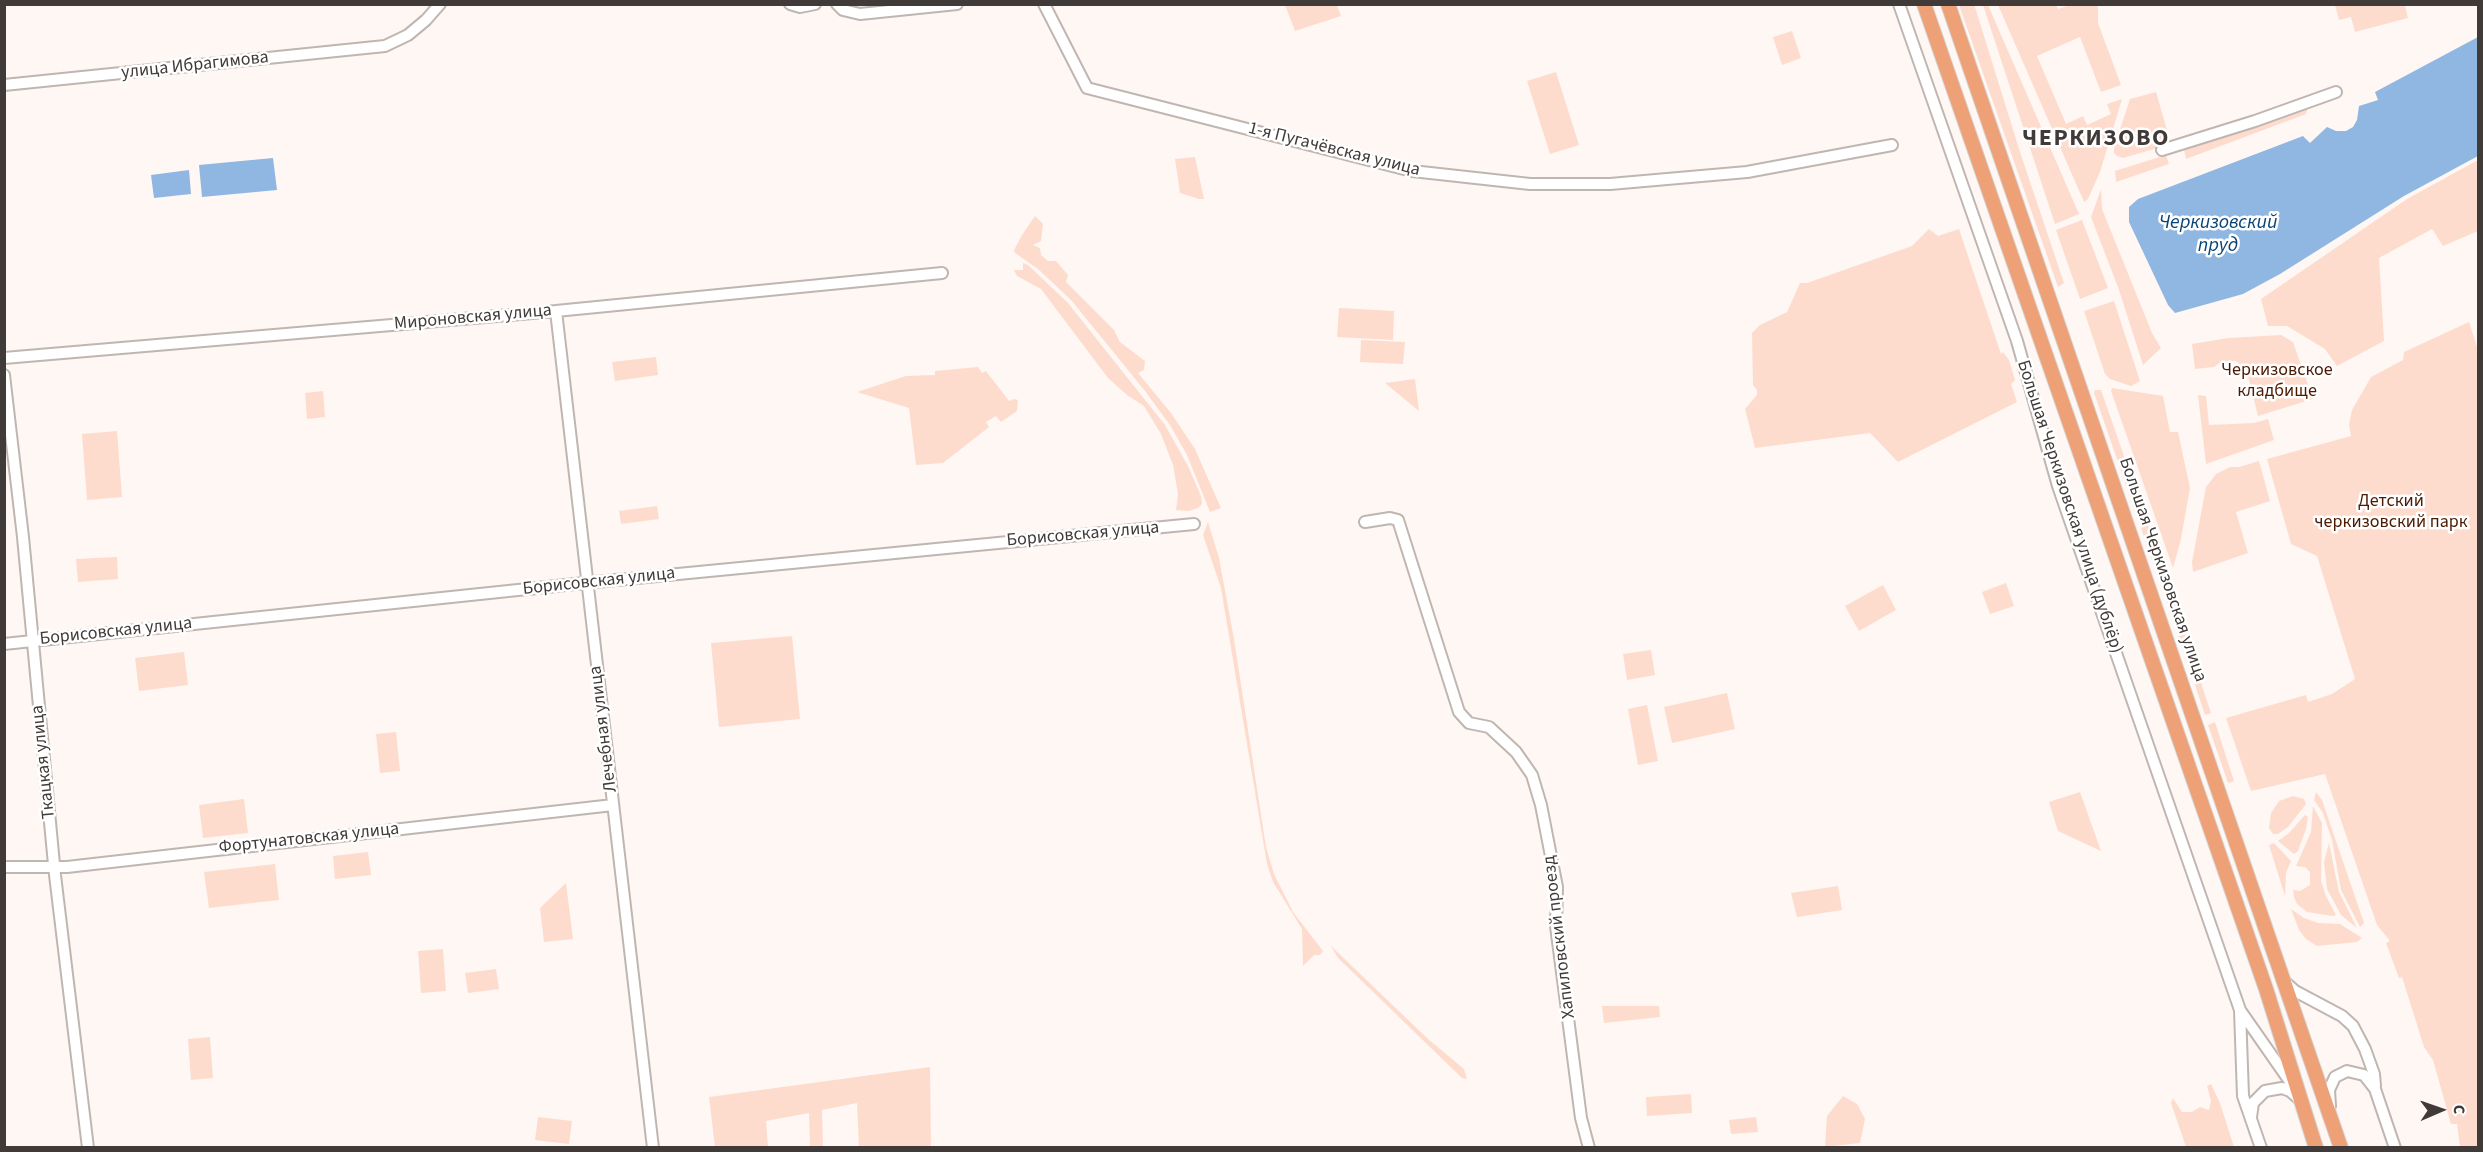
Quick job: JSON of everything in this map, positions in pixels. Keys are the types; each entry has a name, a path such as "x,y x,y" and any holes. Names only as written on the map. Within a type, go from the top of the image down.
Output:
{"main road":[{"path":"1924,4 2265,989 2316,1148"},
{"name":"Большая Черкизовская улица","path":"1948,4 2341,1148"}],"street":[{"name":"улица Ибрагимова","path":"4,85 384,46 408,35 440,4"},
{"path":"790,4 800,7 815,4"},
{"path":"837,4 843,10 860,14 957,4"},
{"name":"1-я Пугачёвская улица","path":"1044,4 1086,88 1412,171 1530,184 1610,184 1747,172 1892,145"},
{"name":"Большая Черкизовская улица (дублёр)","path":"1899,4 2013,330 2058,486 2240,1010"},
{"path":"2162,150 2255,121 2336,92"},
{"name":"Мироновская улица","path":"4,358 556,311 942,273"},
{"name":"Лечебная улица","path":"556,311 653,1148"},
{"name":"Ткацкая улица","path":"4,375 54,867 88,1148"},
{"name":"Хапиловский проезд","path":"1365,522 1389,518 1398,520 1459,712 1469,723 1489,727 1516,752 1532,775 1541,805 1557,887 1556,926 1581,1118 1589,1148"},
{"name":"Борисовская улица","path":"4,644 587,582 1194,524"},
{"name":"Фортунатовская улица","path":"4,867 54,867 613,805"},
{"path":"2285,982 2295,991 2342,1016 2354,1026 2368,1057 2375,1089"},
{"path":"2240,1010 2300,1098"},
{"path":"2240,1010 2242,1096 2261,1148"},
{"path":"2333,1124 2329,1090 2335,1077 2347,1071 2359,1073 2370,1080 2375,1089 2395,1148"},
{"path":"2251,1121 2253,1103 2265,1091 2282,1088 2300,1098"}],"green space":[{"path":"1285,5 1337,5 1341,16 1295,31"},
{"path":"1959,5 1974,5 1975,7 2064,283 2058,287"},
{"path":"1983,5 1988,5 2079,214 2055,224"},
{"path":"1998,5 2056,5 2058,9 2070,5 2098,5 2098,23 2121,85 2101,92 2080,37 2037,56 2066,124 2083,116 2087,125 2111,114 2107,104 2122,99 2100,172 2088,199 2084,202"},
{"path":"2335,5 2405,5 2408,18 2355,32 2351,17 2339,20"},
{"path":"1792,31 1801,58 1782,65 1773,37"},
{"path":"1556,72 1579,145 1550,154 1527,81"},
{"path":"2156,92 2169,137 2168,145 2123,158 2117,156 2114,148 2130,99"},
{"path":"2308,107 2306,114 2186,159 2184,150"},
{"path":"2166,155 2169,164 2116,182 2115,171"},
{"path":"1195,157 1204,199 1180,193 1175,159"},
{"path":"2478,160 2478,231 2443,246 2432,229 2379,258 2384,341 2337,366 2325,349 2287,326 2268,326 2261,299 2407,199"},
{"path":"2101,189 2102,209 2152,333 2161,348 2143,365 2119,290 2091,217"},
{"path":"1035,216 1043,224 1041,241 1033,245 1040,248 1041,255 1048,261 1056,261 1068,275 1066,282 1114,330 1120,342 1145,361 1144,370 1138,373 1171,413 1195,449 1221,508 1210,512 1187,455 1170,425 1145,391 1071,300 1038,269 1015,253 1014,250 1022,235"},
{"path":"2082,220 2108,288 2080,299 2056,230"},
{"path":"1929,229 1938,236 1959,229 2001,354 2003,352 2009,360 2015,380 2011,384 2017,402 1898,462 1870,433 1755,448 1745,409 1757,395 1757,390 1753,385 1752,333 1760,325 1787,312 1800,283 1807,283 1912,246"},
{"path":"1023,263 1028,265 1068,303 1165,425 1188,466 1201,496 1202,504 1198,508 1189,511 1176,510 1178,494 1173,465 1161,434 1144,406 1108,378 1041,289 1017,276 1014,270 1023,270"},
{"path":"2114,301 2140,381 2131,386 2110,379 2105,374 2084,311"},
{"path":"1339,308 1394,311 1393,340 1337,337"},
{"name":"Детский черкизовский парк","path":"2469,322 2478,350 2478,1148 2460,1147 2457,1124 2451,1124 2433,1060 2424,1047 2402,977 2399,978 2386,943 2390,941 2377,925 2325,774 2251,791 2226,718 2306,695 2308,702 2332,694 2355,679 2317,556 2291,544 2267,459 2351,436 2349,425 2352,410 2371,377 2403,360 2404,352"},
{"name":"Черкизовское кладбище","path":"2281,335 2293,342 2313,399 2258,416 2247,372 2236,361 2221,362 2214,367 2195,369 2192,344 2228,338"},
{"path":"1361,340 1405,342 1403,364 1360,362"},
{"path":"656,357 658,375 615,381 612,362"},
{"path":"978,367 982,373 986,371 1009,401 1018,400 1017,411 1001,422 996,416 986,422 989,427 943,463 916,465 909,408 857,392 906,376 935,375 935,371"},
{"path":"1415,379 1419,411 1385,383"},
{"path":"2112,388 2163,396 2170,432 2178,432 2190,488 2173,568 2111,391"},
{"path":"2095,390 2101,390 2164,571 2157,574 2094,393"},
{"path":"323,391 325,417 307,419 305,393"},
{"name":"Черкизовское кладбище","path":"2198,395 2206,396 2209,425 2254,423 2268,419 2274,440 2206,464"},
{"path":"117,431 122,497 87,500 82,434"},
{"path":"2259,461 2270,501 2236,512 2248,553 2193,572 2192,562 2206,487 2216,474 2230,467 2239,467"},
{"path":"657,506 659,519 621,524 619,511"},
{"path":"1208,522 1219,558 1234,639 1266,847 1274,874 1293,912 1323,951 1320,955 1314,955 1303,966 1302,929 1273,882 1267,864 1221,588 1203,535"},
{"path":"117,557 118,579 78,582 76,559"},
{"path":"2006,583 2014,606 1990,614 1982,592"},
{"path":"2168,584 2211,713 2205,715 2162,586"},
{"path":"1883,585 1896,610 1859,631 1845,606"},
{"path":"792,636 800,719 719,727 711,643"},
{"path":"1651,650 1655,675 1627,680 1623,654"},
{"path":"184,652 188,685 139,691 135,658"},
{"path":"1727,693 1735,729 1672,743 1664,707"},
{"path":"1647,705 1658,761 1638,765 1628,709"},
{"path":"2215,722 2234,781 2228,783 2208,725"},
{"path":"396,732 400,771 380,773 376,734"},
{"path":"2080,792 2101,851 2058,831 2049,802"},
{"path":"2316,792 2322,800 2364,923 2360,927 2341,890 2332,840 2323,813 2314,800"},
{"path":"2293,796 2304,799 2306,804 2288,827 2278,834 2273,834 2269,828 2271,813 2279,801"},
{"path":"244,799 248,833 203,838 199,805"},
{"path":"2313,806 2322,823 2321,881 2336,915 2333,916 2307,912 2297,904 2294,897 2293,890 2300,891 2310,885 2310,872 2305,867 2296,866 2311,832"},
{"path":"2305,815 2308,817 2306,829 2298,851 2294,854 2278,841 2289,833"},
{"path":"2274,843 2291,861 2286,873 2285,896 2269,845"},
{"path":"2329,843 2339,892 2357,928 2341,915 2327,889 2324,862"},
{"path":"368,852 371,875 335,879 333,856"},
{"path":"275,864 279,900 209,908 204,872"},
{"path":"566,883 573,939 544,942 540,908"},
{"path":"1838,886 1842,910 1797,917 1791,893"},
{"path":"2291,909 2304,918 2318,923 2340,924 2362,938 2357,942 2317,946 2306,939 2299,930"},
{"path":"1331,946 1428,1039 1464,1069 1467,1079 1462,1078 1338,958"},
{"path":"443,949 446,991 421,993 418,951"},
{"path":"496,969 499,989 468,993 465,973"},
{"path":"1602,1006 1659,1006 1660,1017 1604,1023"},
{"path":"210,1037 213,1078 191,1080 188,1039"},
{"path":"930,1067 931,1147 859,1147 857,1103 822,1110 823,1147 810,1147 809,1113 766,1121 768,1147 715,1147 709,1097"},
{"path":"2211,1084 2220,1103 2234,1147 2186,1147 2171,1103 2173,1098 2182,1112 2192,1112 2200,1107 2209,1110 2211,1101 2207,1086"},
{"path":"1691,1094 1692,1113 1647,1116 1646,1097"},
{"path":"1843,1096 1857,1104 1865,1119 1860,1143 1825,1147 1827,1116"},
{"path":"538,1117 572,1121 569,1144 535,1140"},
{"path":"1756,1117 1758,1132 1731,1134 1729,1120"}],"water":[{"name":"Черкизовский пруд","path":"2478,37 2478,156 2404,196 2280,274 2243,294 2175,313 2168,305 2129,222 2129,207 2138,199 2303,136 2310,143 2327,127 2336,131 2346,131 2353,127 2357,120 2359,106 2378,100 2375,92"},
{"path":"273,158 277,190 202,197 199,165"},
{"path":"189,170 191,194 154,198 151,175"}],"district":[{"name":"ЧЕРКИЗОВО","path":"2096,140"}]}
